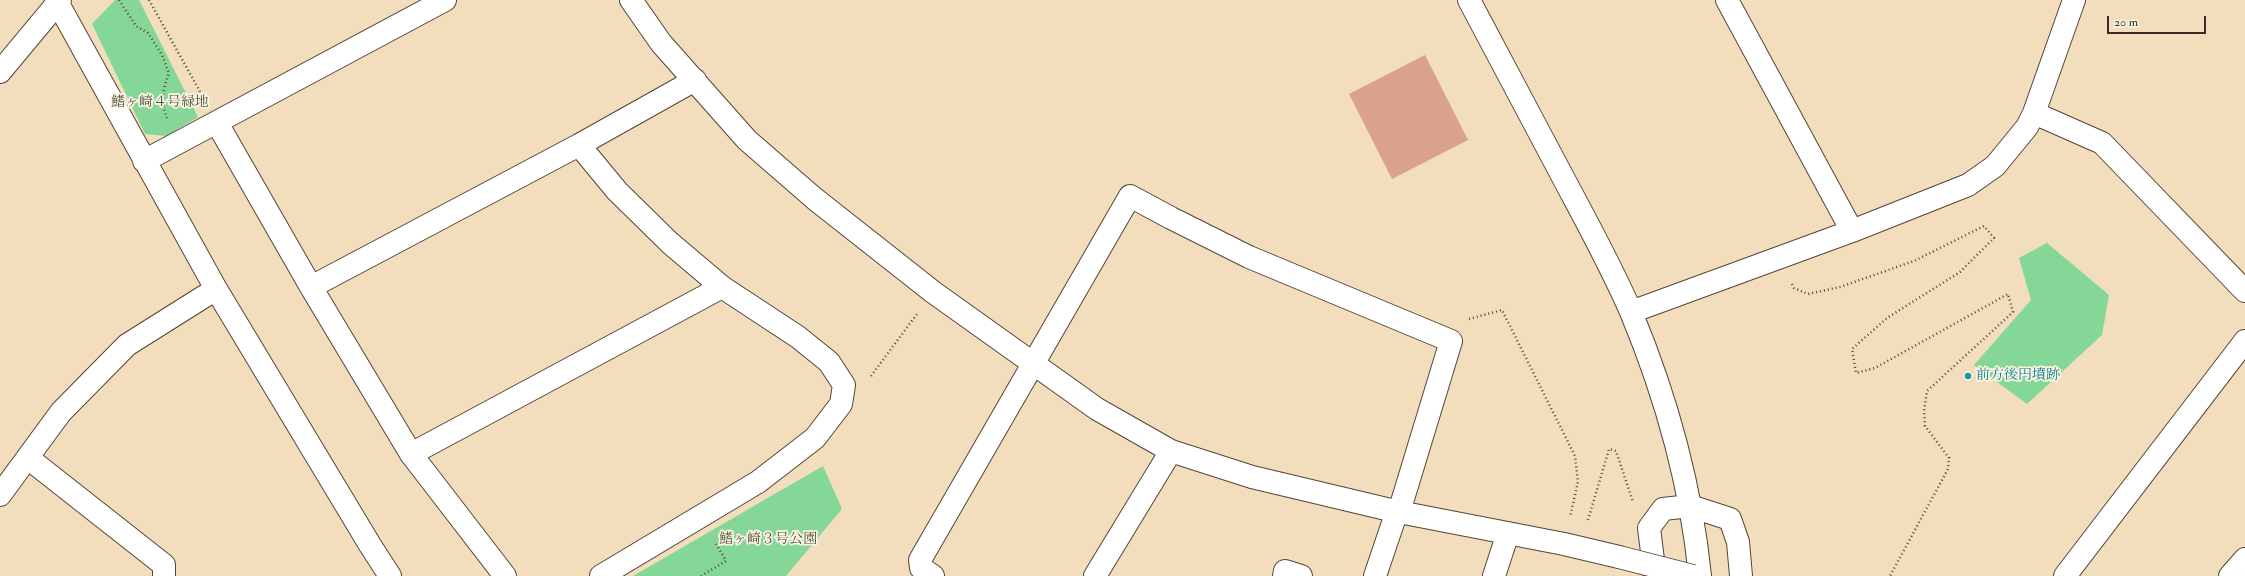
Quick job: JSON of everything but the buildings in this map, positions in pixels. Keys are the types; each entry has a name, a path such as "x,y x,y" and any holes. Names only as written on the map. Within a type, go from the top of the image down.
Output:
{"street":[{"path":"144,161 217,123 303,74 445,0"},
{"path":"631,0 661,43 748,140 815,199 933,292 1033,365 1097,409 1171,451 1252,477 1398,512 1572,546 1693,576"},
{"path":"1469,0 1608,261 1631,312 1650,361 1670,426 1690,506 1696,536 1700,576"},
{"path":"1727,0 1852,231"},
{"path":"1631,312 1852,231 1968,185 1995,166 2027,127 2034,113 2074,0"},
{"path":"0,72 58,1 144,161 216,289 370,546 390,576"},
{"path":"311,287 579,145 695,80"},
{"path":"2034,113 2102,143 2245,290"},
{"path":"217,123 311,287 410,454 505,576"},
{"path":"579,145 616,191 670,243 722,287 798,337 829,362 844,385 841,404 815,438 758,482 601,576"},
{"path":"933,576 921,568 920,560 1130,196 1249,257 1451,341 1398,512 1375,576"},
{"path":"410,454 722,287"},
{"path":"0,495 61,412 127,345 216,289"},
{"path":"2065,576 2245,341"},
{"path":"1095,576 1171,451"},
{"path":"28,458 164,565 164,576"},
{"path":"1655,576 1649,528 1663,509 1690,506 1730,519 1738,542 1741,576"},
{"path":"1494,576 1508,533"},
{"path":"2230,576 2245,559"},
{"path":"1284,576 1285,571 1301,576"}],"path":[{"path":"119,0 136,26 148,33 162,55 169,73 163,87 162,106 178,144"},
{"path":"149,0 217,123"},
{"path":"1780,257 1794,288 1808,294 1840,287 1914,260 1984,226 1994,238 1960,272 1887,318 1852,349 1856,373 1875,368 2008,294 2013,312 1927,391 1924,411 1925,426 1949,458 1948,469 1890,576"},
{"path":"844,385 868,381 933,292"},
{"path":"1451,341 1453,323 1502,310 1575,456 1578,482 1572,546"},
{"path":"1572,546 1609,449 1616,451 1635,509"},
{"path":"701,576 726,561"}],"green space":[{"name":"鰭ヶ崎４号緑地","path":"115,0 139,0 198,117 166,136 145,134 92,24"},
{"path":"2047,243 2109,295 2102,335 2027,404 1974,365 2031,300 2019,258"},
{"name":"鰭ヶ崎３号公園","path":"823,466 842,509 786,576 633,576"}],"place":[{"name":"前方後円墳跡","path":"1968,376"}]}
